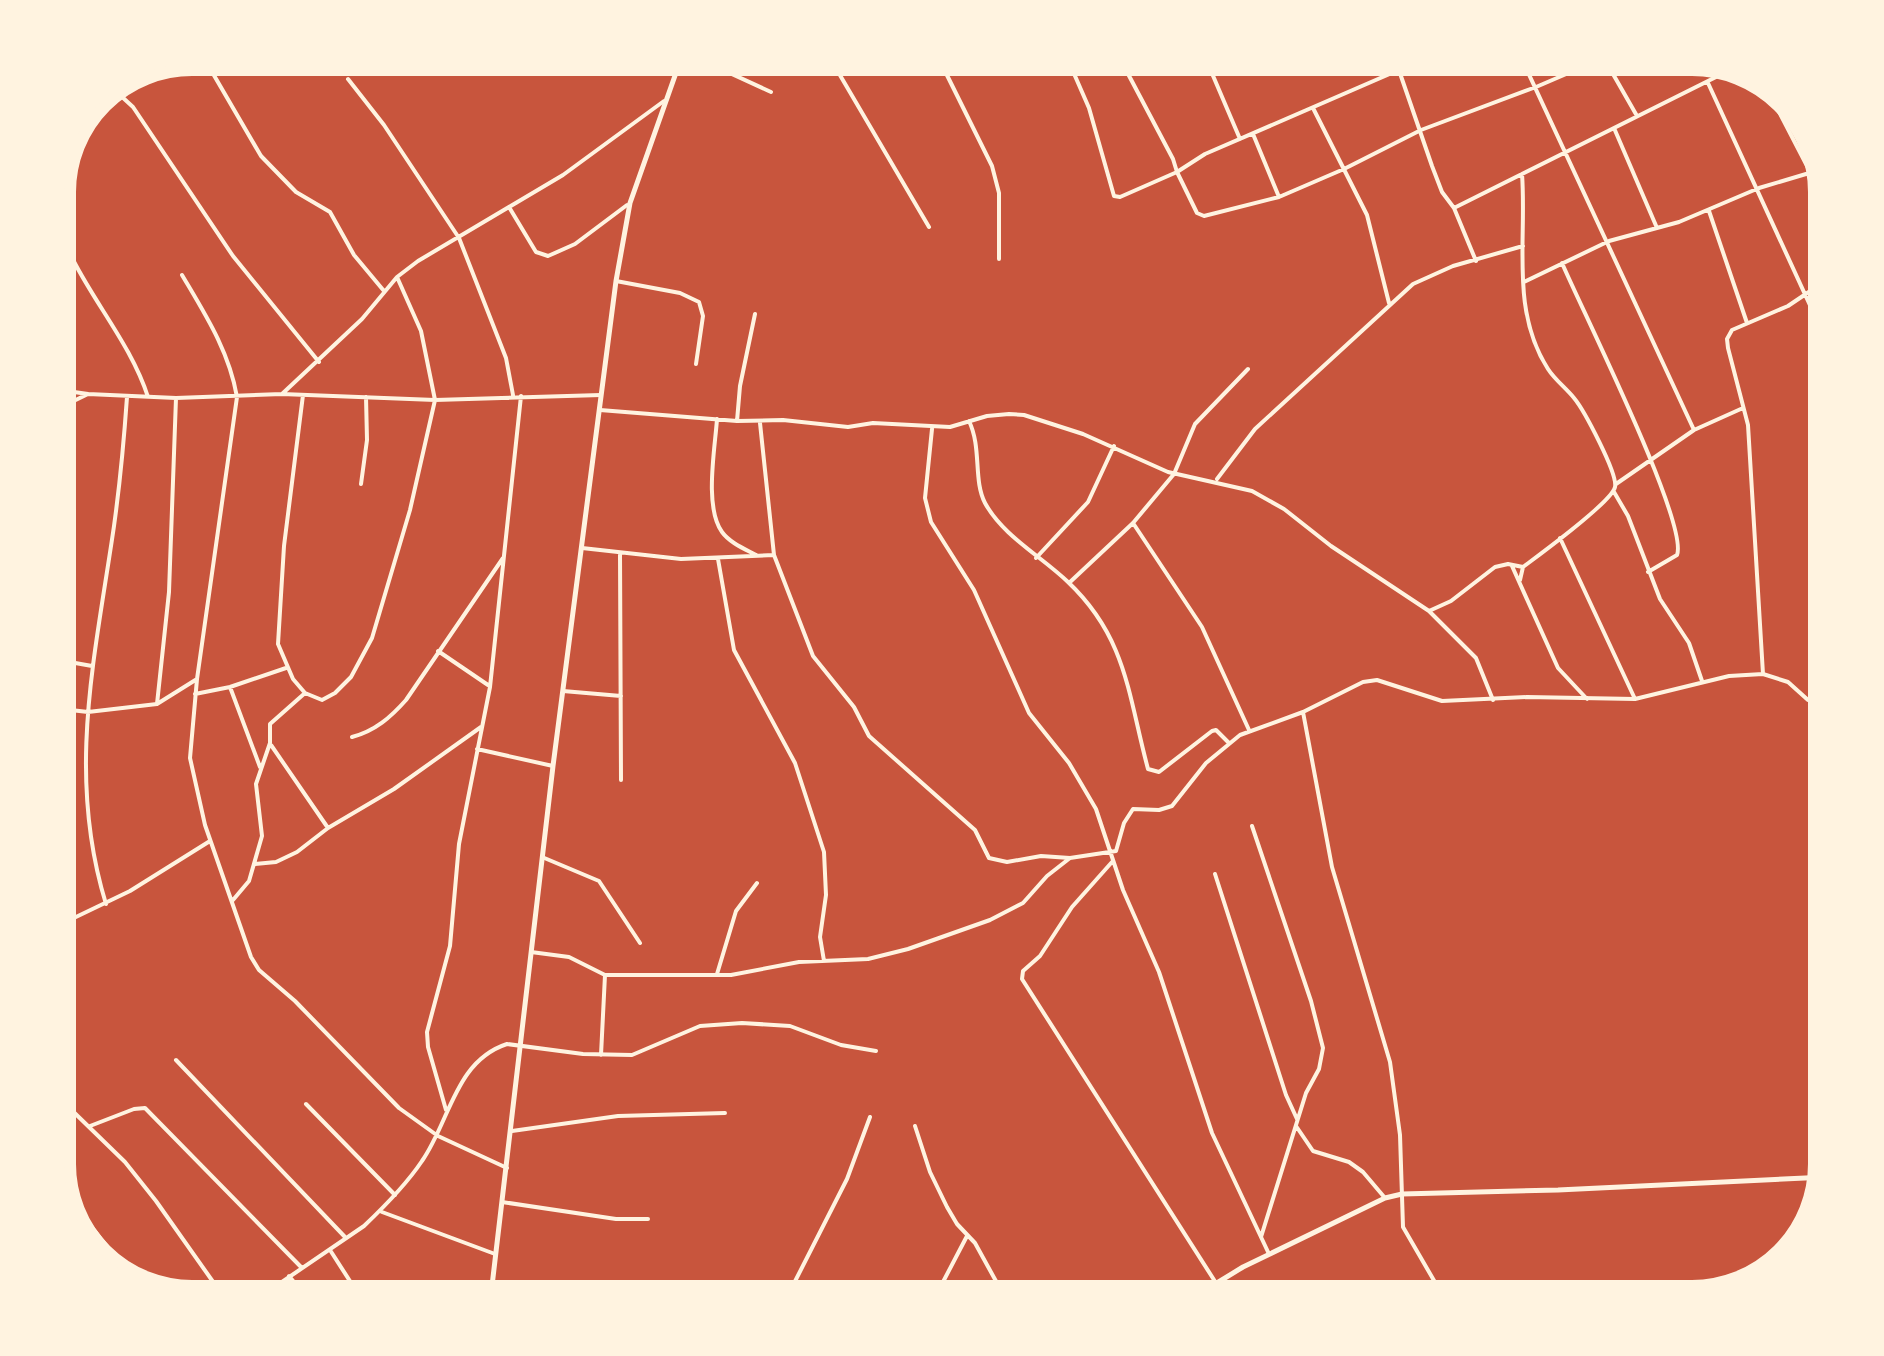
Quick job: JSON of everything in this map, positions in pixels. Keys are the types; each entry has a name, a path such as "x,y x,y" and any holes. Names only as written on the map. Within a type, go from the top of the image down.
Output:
{"street":[{"path":"211,70 261,156 296,192 330,212 354,255 384,292"},
{"path":"493,1286 553,766 616,281 630,203 648,144 678,70"},
{"path":"723,70 771,92"},
{"path":"837,70 930,227"},
{"path":"945,70 992,166 998,193 999,259"},
{"path":"1073,70 1090,108 1114,196 1120,197 1240,139 1400,71 1442,192 1454,208 1477,261"},
{"path":"1126,70 1173,158 1197,213 1204,216 1279,196 1421,130 1572,70"},
{"path":"1226,70 1211,71 1240,139"},
{"path":"1528,70 1694,430"},
{"path":"1612,70 1638,116"},
{"path":"1454,208 1722,74"},
{"path":"348,79 393,138 459,238 506,358 513,396"},
{"path":"1707,82 1814,312"},
{"path":"119,94 134,107 232,256 318,362"},
{"path":"282,394 318,362 397,277 564,175 668,99"},
{"path":"1773,101 1813,181"},
{"path":"1314,108 1367,216 1389,303"},
{"path":"1614,128 1657,228"},
{"path":"1253,134 1279,196"},
{"path":"1524,282 1609,241 1710,210 1759,188 1812,172"},
{"path":"1520,580 1523,567 1614,492 1616,484 1613,470 1581,408 1549,370 1522,301 1522,174"},
{"path":"510,207 536,252 548,256 574,244 630,203"},
{"path":"1710,210 1747,323"},
{"path":"1215,482 1254,430 1389,303 1433,274 1524,246"},
{"path":"70,253 130,352 148,398"},
{"path":"1562,263 1651,460 1680,545 1677,555 1648,572"},
{"path":"182,275 214,328 231,371 236,397 229,471 196,679 190,758 210,841 254,963 399,1108 438,1136 508,1168"},
{"path":"303,395 277,621 278,644 286,668 306,693 322,700 351,677 372,638 410,510 434,400 421,331 397,277"},
{"path":"616,281 680,293 699,302 704,316 696,364"},
{"path":"1763,674 1748,425 1728,338 1732,330 1788,306 1814,289"},
{"path":"737,420 755,314"},
{"path":"1069,583 1133,523 1174,474 1195,424 1248,369"},
{"path":"70,391 148,398 282,394 434,400 601,395"},
{"path":"70,403 88,394"},
{"path":"446,1112 427,1032 450,946 459,844 490,687 521,396"},
{"path":"106,904 92,858 86,817 88,712 120,479 127,397"},
{"path":"157,704 169,592 176,398"},
{"path":"361,484 367,440 366,398"},
{"path":"1616,484 1694,430 1743,408"},
{"path":"600,410 802,421 830,427 874,423 950,428 1009,414 1024,416 1114,446 1174,474 1266,498 1428,611 1476,658 1492,700"},
{"path":"717,419 713,500 718,523 726,537 756,555"},
{"path":"760,421 774,555 813,656 854,707 876,744 975,830 990,858 1006,862 1041,856 1110,855 1120,846 1124,823 1133,809 1172,806 1206,763 1229,742 1249,730 1303,712 1349,688 1377,680 1432,700 1527,696 1587,700 1635,699 1729,676 1763,674 1788,682 1814,701"},
{"path":"969,421 978,450 981,494 988,507 1036,558 1069,583 1117,648 1148,768 1159,772 1212,731 1216,730 1229,742"},
{"path":"932,428 925,498 931,522 974,590 1029,713 1096,809 1112,862 1159,972 1212,1133 1269,1254"},
{"path":"1036,558 1088,502 1114,446"},
{"path":"1614,492 1628,516 1669,616 1689,643 1702,683"},
{"path":"1133,523 1202,628 1249,730"},
{"path":"1560,538 1635,699"},
{"path":"582,548 718,559 774,555"},
{"path":"620,552 622,780"},
{"path":"352,737 391,717 506,554"},
{"path":"718,559 734,650 795,763 824,852 826,895 820,938 824,961"},
{"path":"1428,611 1452,602 1495,566 1523,567"},
{"path":"1512,566 1558,668 1587,700"},
{"path":"438,651 490,687"},
{"path":"70,662 92,666"},
{"path":"195,694 286,668"},
{"path":"70,710 88,712 157,704 196,679"},
{"path":"230,687 260,767"},
{"path":"563,691 621,696"},
{"path":"233,900 249,880 262,836 256,784 270,743 272,720 306,693"},
{"path":"1303,712 1332,866 1390,1062 1400,1135 1403,1227 1437,1286"},
{"path":"255,864 276,862 298,852 482,727"},
{"path":"270,743 328,828"},
{"path":"477,749 553,766"},
{"path":"1252,826 1323,1048 1261,1238"},
{"path":"70,920 106,904 210,841"},
{"path":"542,857 599,880 640,943"},
{"path":"531,952 570,956 605,975 717,974 884,956 990,920 1022,903 1070,858"},
{"path":"1112,862 1072,907 1040,956 1023,971 1022,980 1216,1283"},
{"path":"1215,874 1296,1122 1313,1150 1348,1162 1385,1198"},
{"path":"717,974 736,911 757,883"},
{"path":"601,1054 605,975"},
{"path":"275,1286 380,1211 423,1160 469,1070 482,1055 507,1044 632,1055 700,1026 742,1022 790,1026 841,1045 876,1051"},
{"path":"176,1060 347,1238"},
{"path":"306,1104 394,1195"},
{"path":"70,1108 156,1201 215,1286"},
{"path":"90,1126 134,1108 145,1108 302,1268"},
{"path":"512,1131 618,1116 725,1113"},
{"path":"793,1286 847,1179 870,1117"},
{"path":"915,1126 930,1172 957,1224 974,1243 998,1286"},
{"path":"1211,1286 1385,1198 1402,1194 1813,1177"},
{"path":"502,1202 616,1219 648,1219"},
{"path":"76,1204 120,1262"},
{"path":"380,1211 495,1254"},
{"path":"941,1286 967,1236"},
{"path":"330,1250 353,1286"},
{"path":"289,1276 297,1286"}]}
